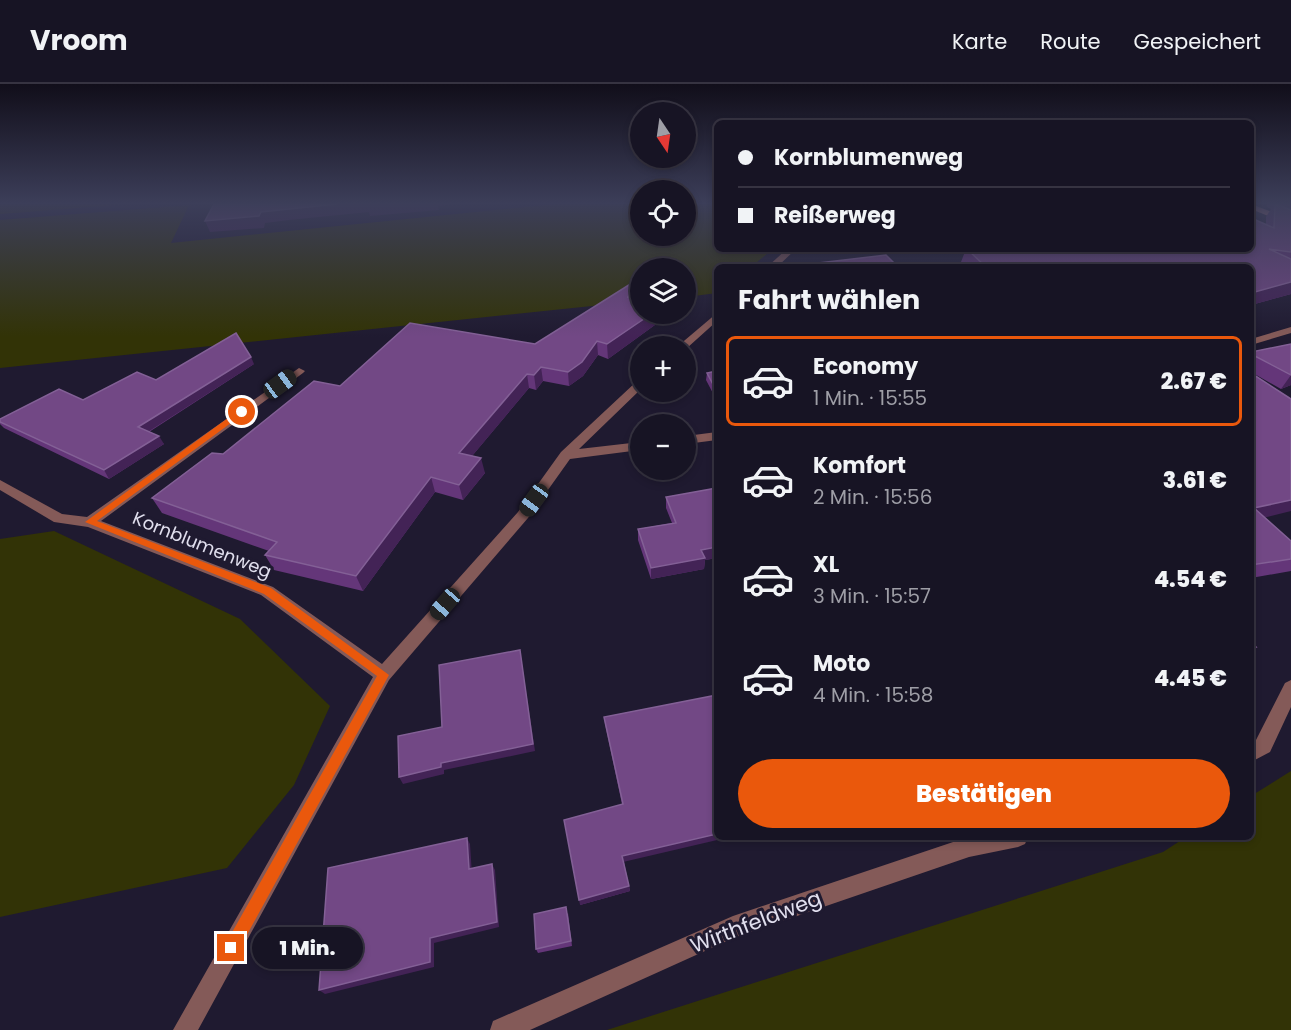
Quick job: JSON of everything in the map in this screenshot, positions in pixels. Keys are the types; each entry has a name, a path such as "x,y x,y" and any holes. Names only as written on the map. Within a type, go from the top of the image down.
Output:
{"street":[{"path":"775,264 789,252"},
{"path":"694,336 714,319"},
{"path":"1254,341 1291,330"},
{"name":"Kornblumenweg","path":"90,522 298,371"},
{"path":"186,1030 383,675 523,515 566,455 630,393"},
{"path":"696,439 714,436"},
{"path":"566,455 630,447"},
{"name":"Kornblumenweg","path":"0,484 59,519 90,522 267,591 383,675"},
{"path":"1254,751 1263,746 1291,688"},
{"name":"Wirthfeldweg","path":"502,1030 733,927 969,847 1003,840"}],"shaded area":[{"path":"0,248 714,248 714,252 769,252 755,264 714,264 714,293 696,296 696,258 630,258 630,302 0,368"},
{"path":"54,531 240,619 330,706 294,785 227,868 0,917 0,539"},
{"path":"1291,771 1291,1030 607,1030 1163,852 1181,840 1254,840 1254,794"}],"building":[{"path":"1254,248 1291,248 1291,252 1269,249 1291,259 1291,282 1254,292 1254,264 983,264 970,252 1254,252"},
{"path":"886,255 895,264 810,264"},
{"path":"630,284 628,297 630,298 630,324 636,324 607,344 597,341 582,362 568,372 541,367 534,375 527,374 459,453 481,458 459,485 431,477 356,576 265,555 277,542 152,498 212,453 223,454 314,381 340,386 410,323 535,344"},
{"path":"236,333 251,357 138,427 159,436 104,470 0,422 0,419 59,389 83,400 137,372 156,380"},
{"path":"1291,344 1291,375 1254,356 1254,351"},
{"path":"714,372 714,386 707,373"},
{"path":"1254,375 1291,399 1291,500 1254,508"},
{"path":"714,489 714,548 701,550 705,558 651,568 638,529 676,523 666,497"},
{"path":"1254,508 1291,541 1291,559 1254,565"},
{"path":"520,650 533,744 441,763 441,767 399,777 398,736 442,727 439,665"},
{"path":"714,696 714,835 622,856 629,886 579,900 564,820 623,804 604,717"},
{"path":"467,838 469,869 492,864 497,922 430,938 430,962 319,990 328,868"},
{"path":"566,907 571,941 536,949 534,914"}],"route":[{"path":"231,948 383,675 267,591 90,522 242,412"}]}
